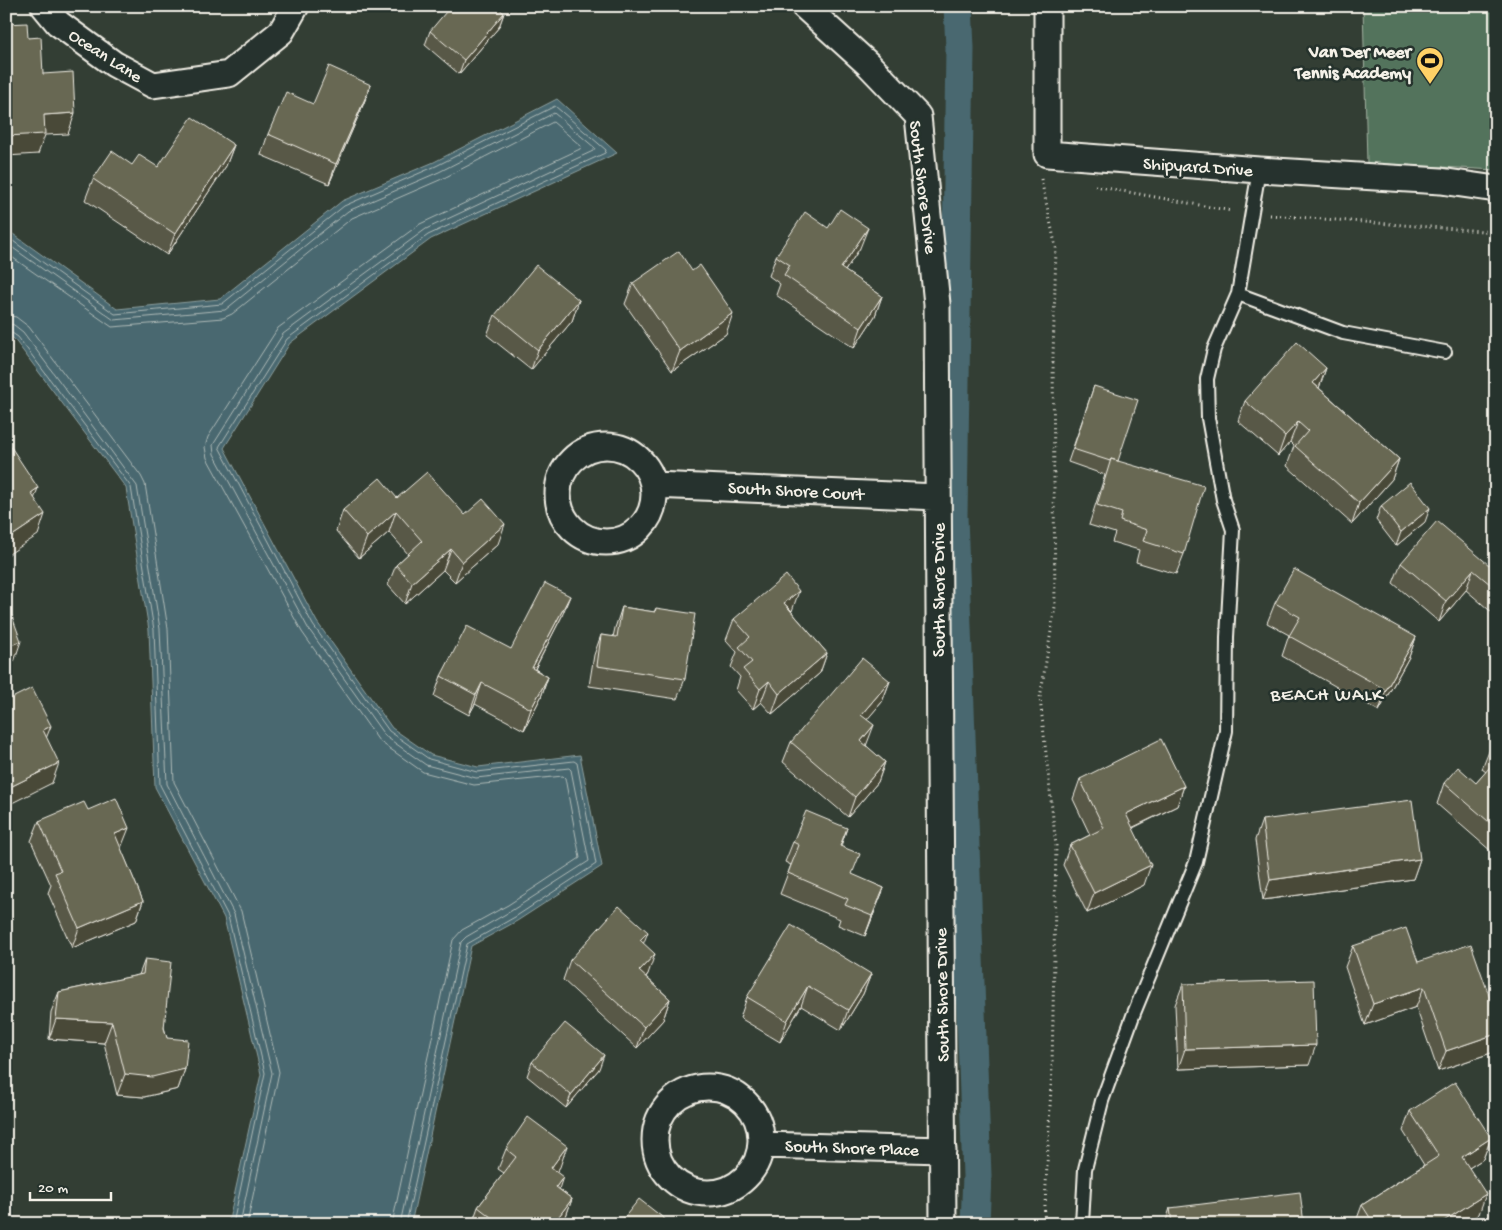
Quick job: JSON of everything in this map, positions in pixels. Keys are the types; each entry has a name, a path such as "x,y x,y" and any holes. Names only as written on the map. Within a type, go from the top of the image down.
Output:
{"street":[{"name":"Ocean Lane","path":"44,6 58,23 114,64 153,85 229,74 281,32 296,6"},
{"name":"South Shore Drive","path":"804,6 868,64 918,116 937,304 943,1224"},
{"name":"Shipyard Drive","path":"1047,6 1047,154 1441,181 1496,188"},
{"name":"South Shore Court","path":"654,485 938,497"},
{"name":"South Shore Place","path":"714,1086 734,1093 750,1106 760,1124 762,1145 756,1165 742,1181 724,1191 703,1193 683,1187 667,1174 657,1155 655,1135 661,1114 674,1098 692,1089 714,1086"},
{"name":"South Shore Place","path":"762,1145 943,1150"}],"lane":[{"path":"1082,1224 1085,1169 1102,1101 1134,1013 1196,862 1226,731 1227,637 1233,530 1223,500 1208,418 1207,379 1214,349 1238,294 1259,170"},
{"path":"1238,294 1343,333 1445,352"}],"path":[{"path":"1040,177 1056,248 1053,357 1055,607 1040,698 1056,846 1052,1068 1044,1224"}],"green space":[{"name":"Van Der Meer Tennis Academy","path":"1363,6 1496,6 1496,170 1367,163"}],"water":[{"path":"557,99 617,153 431,239 290,343 224,448 317,622 392,728 431,755 478,767 580,755 602,866 517,921 471,946 411,1224 228,1224 261,1074 224,918 155,787 149,630 126,488 14,339 6,332 6,229 117,309 220,299 342,201 434,162"}],"building":[{"path":"451,6 496,6 504,13 464,60 430,31"},
{"path":"27,23 28,38 41,37 43,74 73,72 75,113 44,115 45,134 6,136 6,24"},
{"path":"329,66 371,85 336,164 268,134 286,92 313,104"},
{"path":"192,117 234,145 175,234 93,179 112,151 132,165 139,155 158,167"},
{"path":"840,209 868,228 841,268 882,296 861,328 784,275 790,265 776,256 805,212 828,228"},
{"path":"679,251 692,271 700,265 733,313 680,351 633,283"},
{"path":"536,265 579,300 538,350 495,315"},
{"path":"1297,342 1326,368 1313,383 1399,459 1359,503 1295,446 1308,431 1298,422 1285,436 1245,401"},
{"path":"1094,386 1138,400 1118,461 1111,459 1110,461 1073,449"},
{"path":"11,447 38,488 31,493 45,514 6,540 6,450"},
{"path":"1111,459 1204,486 1184,554 1143,541 1147,530 1120,521 1122,513 1097,505"},
{"path":"427,472 465,515 483,499 505,524 462,562 451,549 412,583 396,565 422,541 396,511 367,537 343,510 380,478 397,498"},
{"path":"1410,482 1430,508 1401,532 1381,506"},
{"path":"1437,521 1489,565 1496,556 1496,589 1473,570 1446,601 1401,563"},
{"path":"1294,569 1416,637 1386,690 1289,636 1300,617 1275,603"},
{"path":"786,575 799,591 784,603 827,653 779,694 769,681 760,689 743,669 752,662 739,647 750,637 734,619"},
{"path":"545,583 570,596 532,668 548,677 531,709 482,683 476,695 441,676 467,626 511,649"},
{"path":"6,600 21,641 6,647"},
{"path":"622,607 655,612 656,608 695,614 685,679 597,666 601,635 617,637"},
{"path":"862,658 890,681 861,715 874,725 861,741 885,762 855,797 791,742"},
{"path":"32,688 51,726 43,730 59,763 6,789 6,701"},
{"path":"1161,739 1184,786 1126,814 1151,865 1094,893 1070,845 1104,828 1080,779"},
{"path":"1496,742 1496,754 1490,749"},
{"path":"1496,760 1496,828 1444,783 1458,767 1476,783"},
{"path":"116,798 129,828 115,834 143,901 79,928 55,873 61,871 39,821 84,802 88,810"},
{"path":"1412,800 1420,859 1270,880 1262,820"},
{"path":"806,811 847,828 840,846 860,854 852,874 884,888 872,916 845,905 848,899 788,873 799,845 793,842"},
{"path":"619,906 648,932 640,940 655,954 639,971 670,999 644,1027 570,960"},
{"path":"791,925 871,974 848,1010 808,986 787,1021 747,997"},
{"path":"1406,928 1418,962 1471,944 1496,1015 1496,1034 1446,1051 1424,987 1373,1004 1353,946"},
{"path":"145,959 171,962 164,1028 167,1038 188,1040 185,1069 152,1077 125,1074 112,1022 56,1019 59,992 143,974"},
{"path":"1314,980 1316,1045 1185,1049 1183,984"},
{"path":"565,1023 604,1055 571,1095 532,1062"},
{"path":"1455,1082 1491,1138 1462,1157 1486,1194 1439,1224 1374,1224 1362,1205 1439,1156 1410,1111"},
{"path":"528,1117 567,1146 551,1168 563,1177 556,1187 572,1199 553,1224 500,1224 478,1207 516,1157 506,1149"},
{"path":"1300,1192 1304,1224 1172,1224 1170,1208"},
{"path":"639,1199 671,1224 619,1224"}],"waterway":[{"path":"958,6 960,48 953,516 977,1176 975,1224"}],"place":[{"name":"Van Der Meer Tennis Academy","path":"1430,85"}],"district":[{"name":"BEACH WALK","path":"1327,693"}]}
